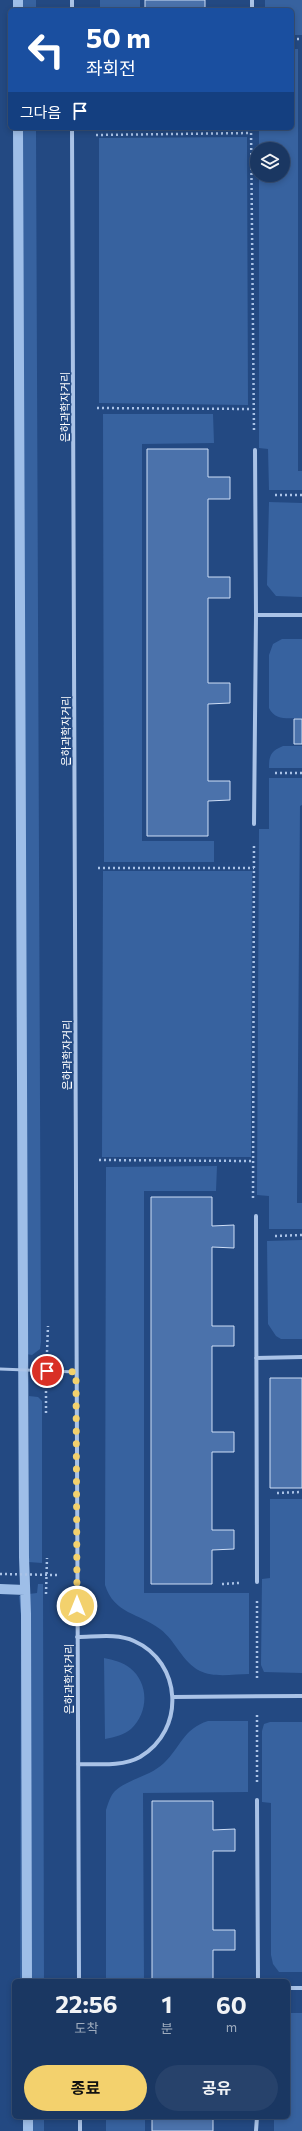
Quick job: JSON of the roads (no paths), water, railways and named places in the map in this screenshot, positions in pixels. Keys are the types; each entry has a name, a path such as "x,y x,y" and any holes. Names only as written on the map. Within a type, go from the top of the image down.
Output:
{"street":[{"name":"은하과학자거리","path":"72,130 76,1576 79,1979"},
{"path":"254,450 256,615 254,824"},
{"path":"256,615 302,615"},
{"path":"256,1216 257,1582"},
{"path":"256,1358 302,1357"},
{"path":"77,1637 120,1636 134,1640 146,1647 157,1657 165,1669 171,1682 173,1696 169,1724 152,1748 140,1757 127,1762 112,1764 78,1764"},
{"path":"173,1696 302,1696"},
{"path":"257,1800 258,1979"},
{"path":"290,1988 302,1988"},
{"path":"80,2119 80,2131"},
{"path":"256,2119 256,2131"}],"lane":[{"path":"0,1369 76,1372"}],"waterway":[{"path":"18,0 18,8"},
{"path":"18,130 27,1979"},
{"path":"0,1589 25,1590"},
{"path":"28,2119 28,2131"}]}
